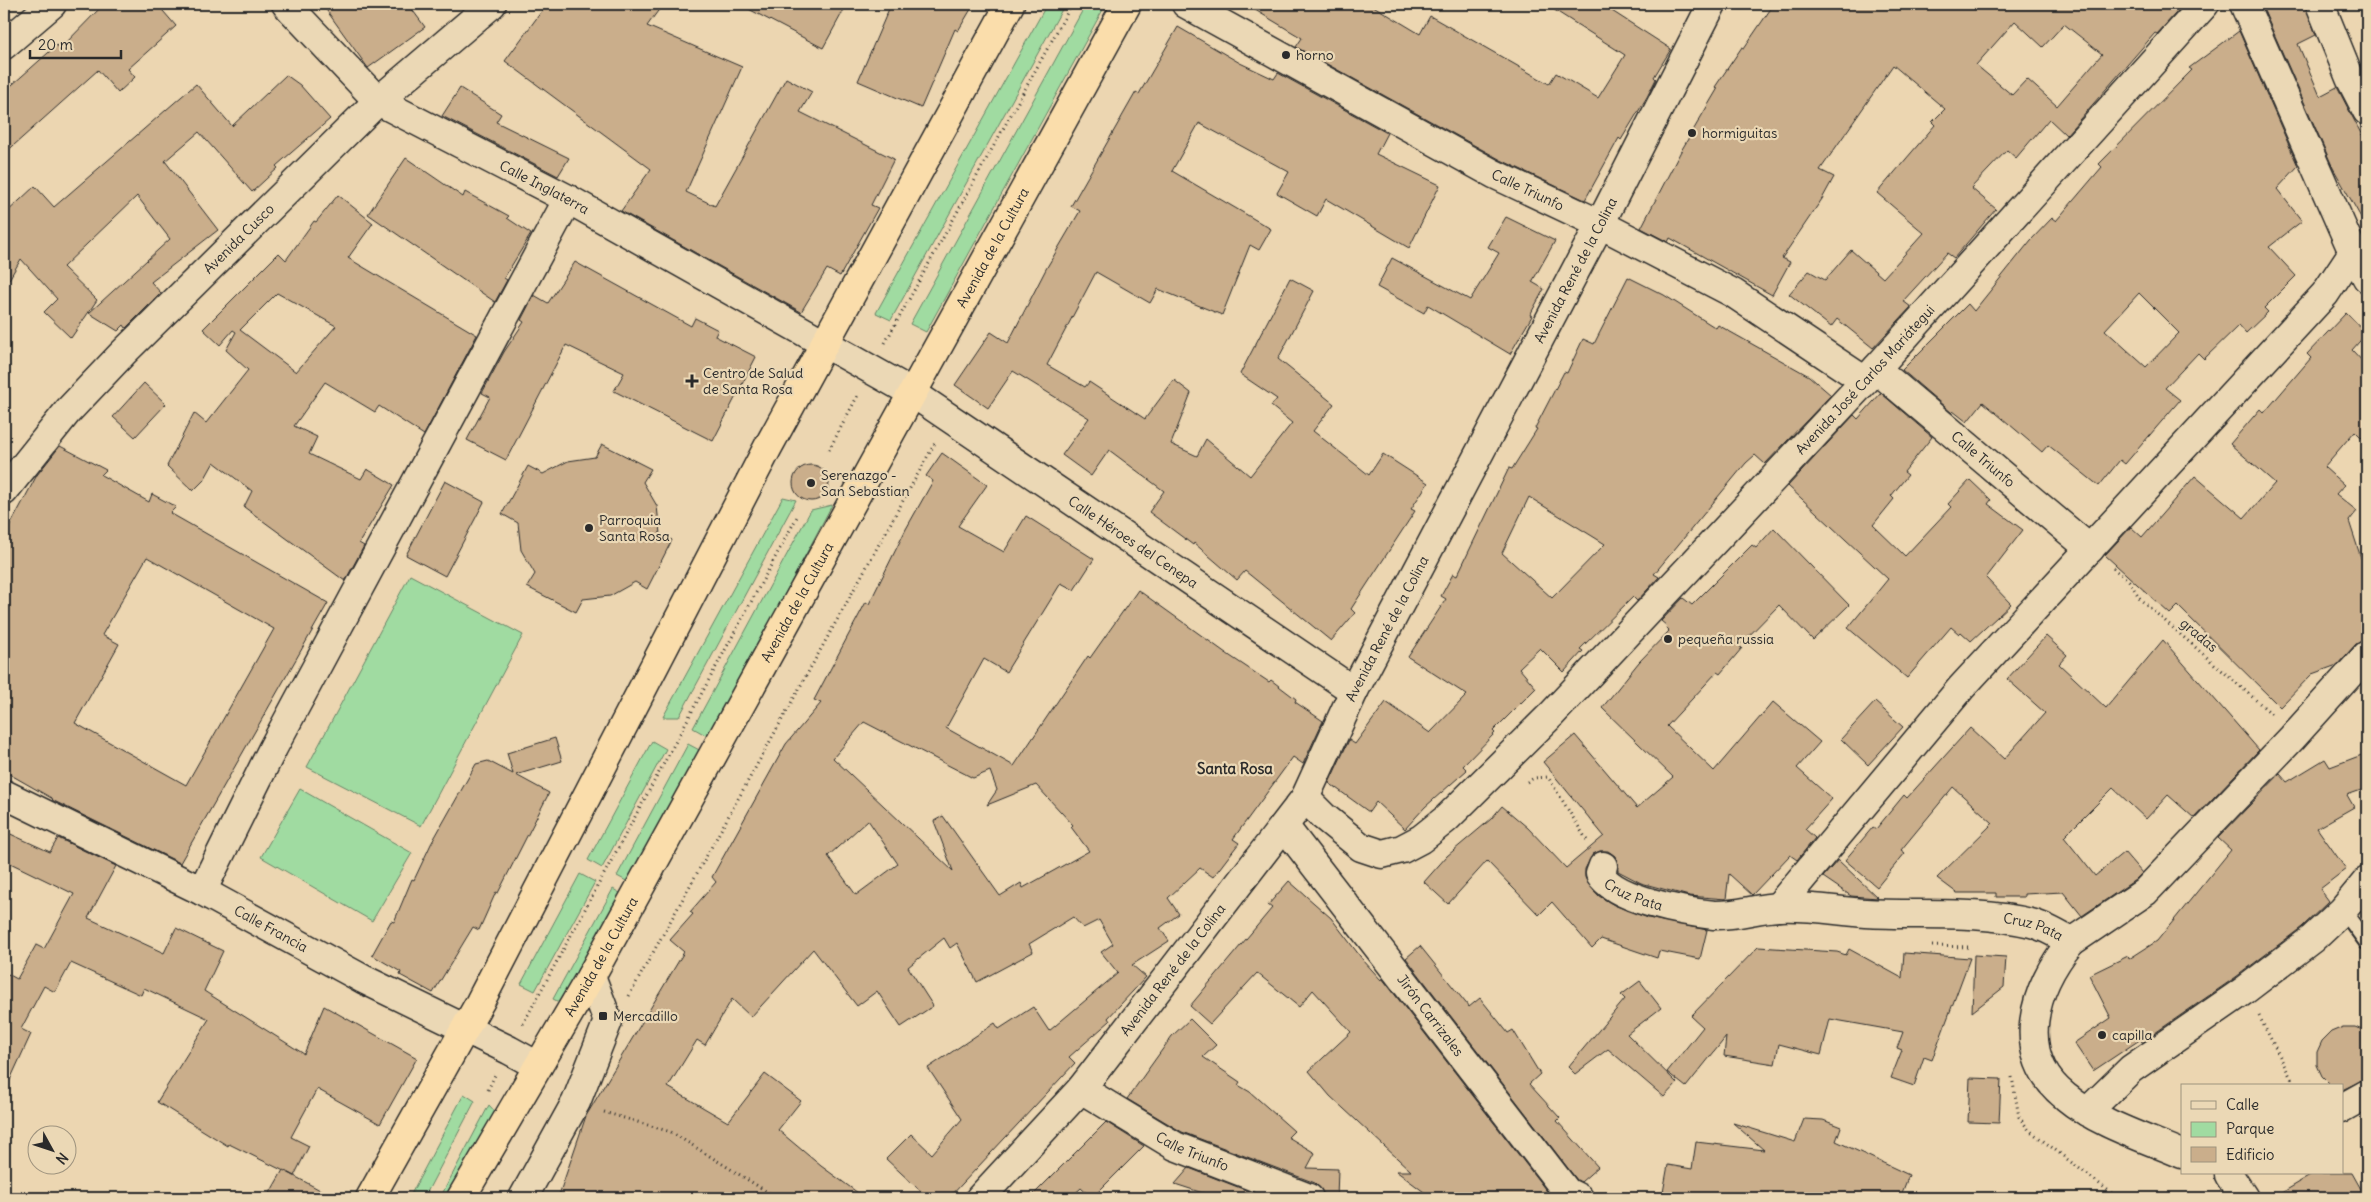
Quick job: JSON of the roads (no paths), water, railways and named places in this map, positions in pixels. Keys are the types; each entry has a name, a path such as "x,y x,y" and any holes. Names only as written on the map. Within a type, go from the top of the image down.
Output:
{"highway":[{"path":"370,1198 464,1028 768,447 1010,4"},
{"name":"Avenida de la Cultura","path":"460,1198 591,976 911,392 1127,4"}],"street":[{"path":"4,45 52,4"},
{"name":"Calle Inglaterra","path":"286,4 378,102 568,199 871,369"},
{"name":"Avenida Cusco","path":"4,491 68,411 123,353 378,102 492,4"},
{"name":"Calle Triunfo","path":"1186,4 1494,174 1600,224 1733,293 1870,375 2090,549"},
{"name":"Avenida René de la Colina","path":"986,1196 1081,1089 1305,798 1354,690 1600,224 1712,4"},
{"name":"Avenida José Carlos Mariátegui","path":"1305,798 1323,816 1361,847 1382,854 1402,849 1421,839 1471,796 1515,749 1552,714 1870,375 2205,4"},
{"path":"2244,4 2353,252 2367,278"},
{"path":"2320,4 2350,78 2367,111"},
{"path":"202,891 273,748 568,199"},
{"path":"1778,907 1961,688 2325,294 2353,252"},
{"name":"Calle Héroes del Cenepa","path":"871,369 911,392 1354,690"},
{"name":"Cruz Pata","path":"1603,866 1600,874 1603,879 1622,893 1643,901 1716,915 1778,907 1864,913 1995,918 2032,923 2072,942 2145,892 2292,738 2367,655"},
{"name":"Calle Francia","path":"4,794 202,891 363,979 538,1066"},
{"name":"Jirón Carrizales","path":"1284,827 1568,1192 1578,1198"},
{"path":"2088,1112 2130,1068 2245,990 2312,939 2343,910 2367,881"},
{"path":"2072,942 2060,956 2045,982 2036,1007 2032,1037 2042,1069 2053,1086 2088,1112 2181,1154"},
{"path":"523,1198 576,1102 608,1021 591,976"},
{"name":"Calle Triunfo","path":"1081,1089 1175,1146 1309,1198"},
{"path":"2344,1107 2367,1094"},
{"path":"2229,1174 2244,1198"}],"lane":[{"path":"2343,910 2367,943"}],"place":[{"name":"horno","path":"1286,55"},
{"name":"hormiguitas","path":"1692,133"},
{"name":"Centro de Salud de Santa Rosa","path":"692,381"},
{"name":"Serenazgo - San Sebastian","path":"811,483"},
{"name":"Parroquia Santa Rosa","path":"589,528"},
{"name":"pequeña russia","path":"1668,639"},
{"name":"Mercadillo","path":"603,1016"},
{"name":"capilla","path":"2102,1035"}],"district":[{"name":"Santa Rosa","path":"1235,769"}]}
